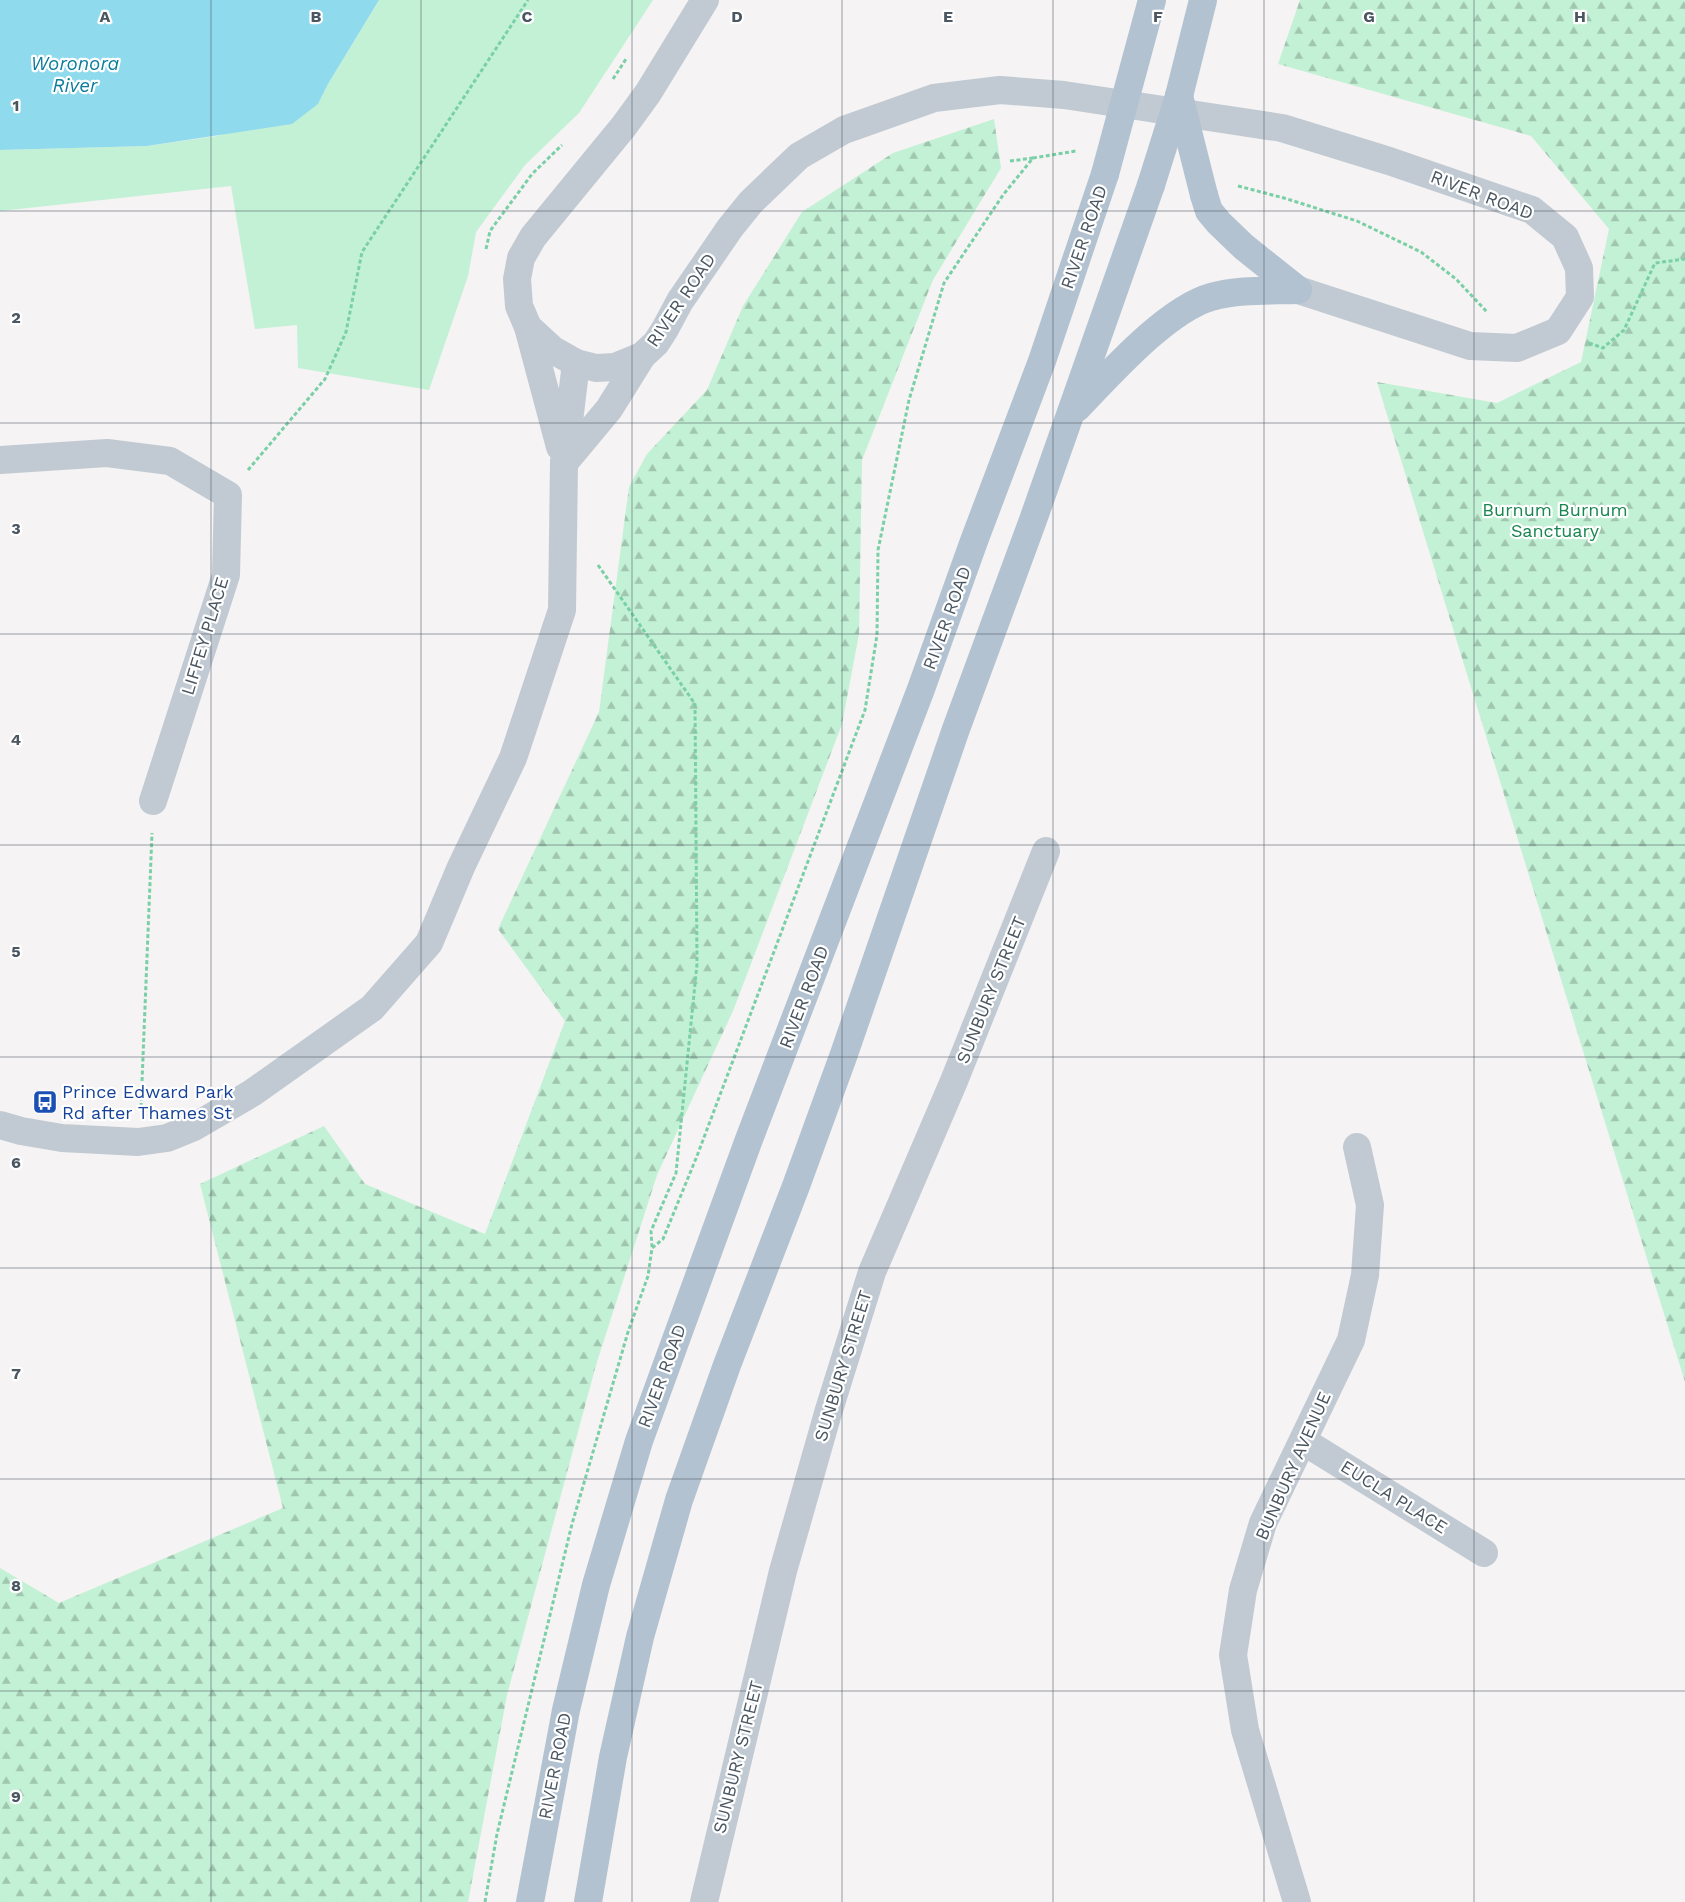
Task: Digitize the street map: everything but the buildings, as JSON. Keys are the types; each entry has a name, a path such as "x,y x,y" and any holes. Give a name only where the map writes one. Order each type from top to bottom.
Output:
{"main road":[{"name":"RIVER ROAD","path":"530,1902 547,1805 575,1672 596,1585 639,1441 748,1142 922,689 974,541 1042,361 1106,174 1152,0"},
{"path":"588,1902 619,1729 640,1637 679,1500 727,1365 838,1071 956,729 1071,414 1151,185 1179,96 1204,0"},
{"path":"1179,96 1209,211 1244,248 1298,290"},
{"path":"1071,414 1124,360 1164,324 1185,310 1210,297 1248,291 1298,290"}],"street":[{"name":"RIVER ROAD","path":"705,0 648,93 534,238 522,258 517,279 519,306 528,327 553,350 576,363 596,368 615,367 642,356 656,343 666,329 680,302 730,228 751,202 799,156 844,130 934,98 1000,90 1064,95 1282,128 1388,161 1532,210 1565,237 1579,268 1580,297 1558,331"},
{"path":"1298,290 1470,346 1517,348 1558,331"},
{"path":"528,327 564,463"},
{"path":"564,463 609,409 642,356"},
{"path":"0,1125 21,1131 62,1138 138,1142 167,1138 194,1127 252,1092 372,1008 429,943 461,867 513,758 562,610 564,463 576,363"},
{"path":"0,460 106,453 170,461 228,495"},
{"name":"LIFFEY PLACE","path":"153,801 226,576 228,495"},
{"name":"SUNBURY STREET","path":"704,1902 783,1571 828,1414 872,1272 954,1081 1046,851"},
{"name":"BUNBURY AVENUE","path":"1297,1902 1246,1730 1233,1655 1243,1590 1263,1524 1352,1340 1365,1275 1370,1205 1357,1147"},
{"name":"EUCLA PLACE","path":"1303,1442 1484,1553"}],"path":[{"path":"228,495 324,379 346,332 362,252 528,0"},
{"path":"1010,161 1070,152"},
{"path":"652,1248 662,1239 697,1156 865,710 877,635 878,550 909,400 944,283 1003,195 1034,158"},
{"path":"1237,186 1284,198 1356,221 1421,252 1456,279 1517,348"},
{"path":"1558,331 1603,348 1624,330 1656,263 1685,259"},
{"path":"485,1902 497,1834 572,1524 628,1332 648,1276 652,1248 652,1231 676,1174 697,964 695,704 596,562"},
{"path":"138,1142 143,1076 153,801"}],"green space":[{"path":"379,0 653,0 579,113 525,165 476,232 468,276 429,390 298,368 297,325 255,329 231,186 0,211 0,150 147,146 217,136 318,104"},
{"name":"Burnum Burnum Sanctuary","path":"1300,0 1685,0 1685,1382 1377,382 1497,403 1581,362 1609,229 1531,136 1278,64"},
{"path":"994,119 1001,168 933,280 862,460 859,634 842,724 733,1011 657,1175 596,1365 507,1695 468,1902 0,1902 0,1568 59,1603 283,1508 200,1184 324,1126 365,1184 485,1234 565,1021 498,929 599,712 629,487 647,454 707,390 743,306 802,212 893,153"}],"water":[{"name":"Woronora River","path":"0,0 379,0 318,104 292,124 147,146 0,150"}],"place":[{"name":"Prince Edward Park Rd after Thames St","path":"45,1102"}]}
